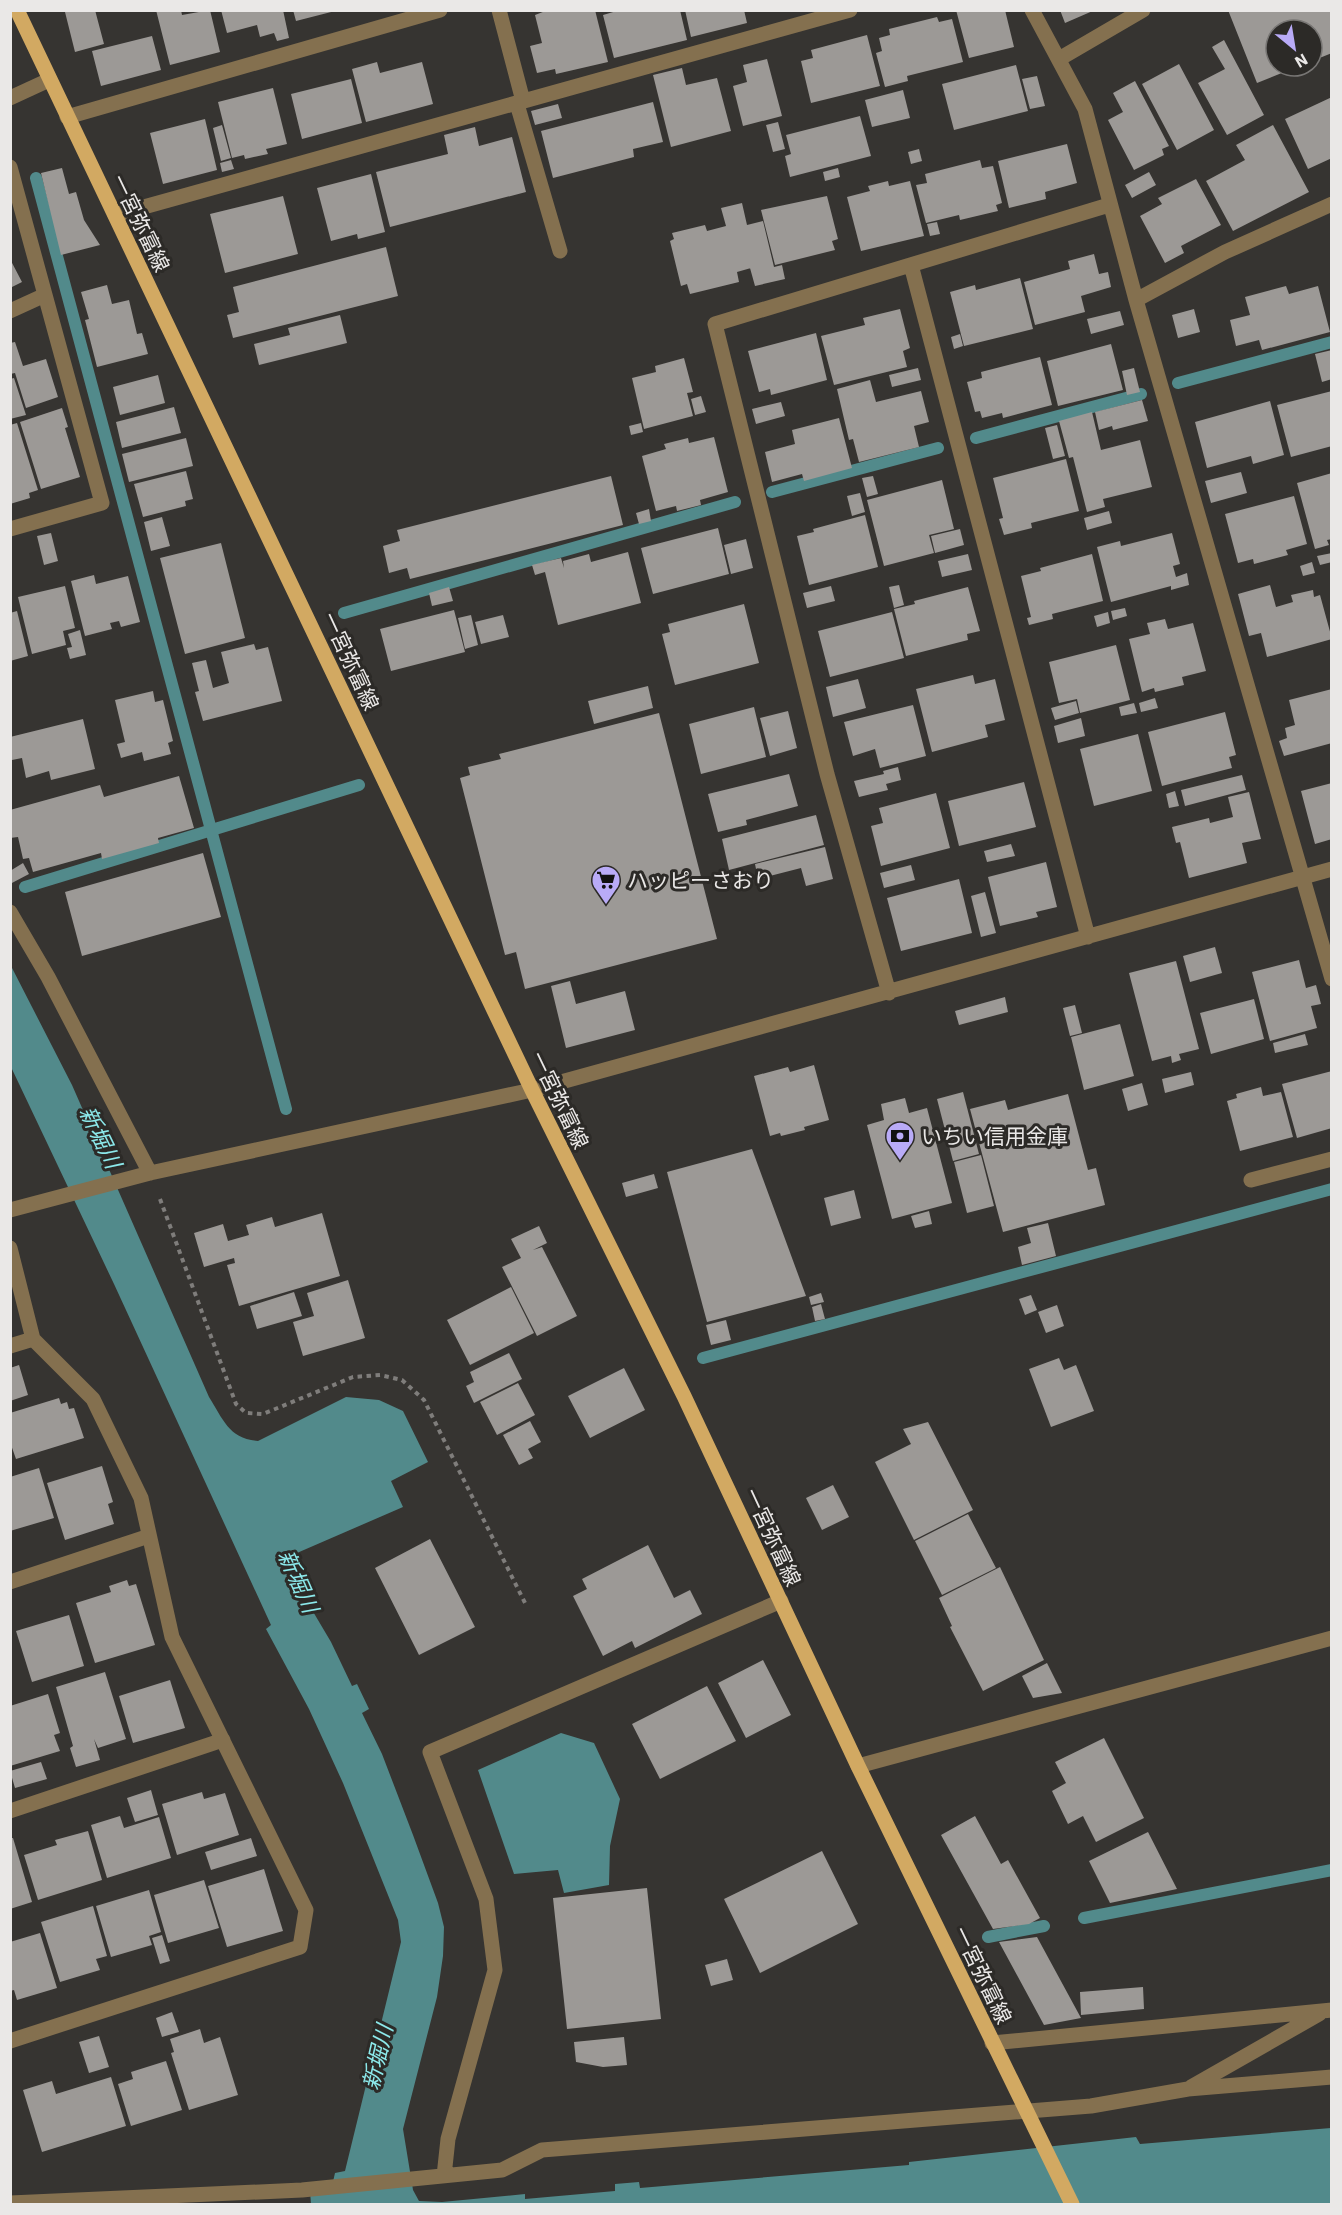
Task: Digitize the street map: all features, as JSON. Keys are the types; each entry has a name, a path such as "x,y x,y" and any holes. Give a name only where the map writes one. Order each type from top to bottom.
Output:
{"main road":[{"name":"一宮弥富線","path":"17,10 532,1090 684,1396 858,1766 1072,2205"}],"street":[{"path":"67,117 440,10"},
{"path":"499,10 520,102 560,251"},
{"path":"115,215 850,10"},
{"path":"1032,10 1085,109 1109,205 1332,979"},
{"path":"1059,59 1143,10"},
{"path":"10,98 49,80"},
{"path":"10,167 102,503 10,529"},
{"path":"889,993 826,774 715,324 1109,205"},
{"path":"1136,300 1225,252 1331,207"},
{"path":"911,265 1088,937"},
{"path":"10,311 45,295"},
{"path":"10,1210 145,1175 532,1090 1332,869"},
{"path":"10,912 48,977 145,1175"},
{"path":"1251,1180 1332,1159"},
{"path":"10,1248 33,1339 93,1399 141,1498 172,1637 306,1910 300,1947 10,2042"},
{"path":"10,1346 33,1339"},
{"path":"10,1582 149,1536"},
{"path":"437,2176 495,1970 486,1899 430,1752 781,1601"},
{"path":"858,1766 1332,1638"},
{"path":"10,1811 223,1740"},
{"path":"992,2043 1328,2011"},
{"path":"1188,2089 1328,2011"},
{"path":"10,2203 302,2190 502,2170 542,2150 1028,2116 1188,2089 1332,2077"}],"path":[{"path":"145,1175 236,1404 246,1413 263,1414 353,1377 380,1375 402,1380 424,1400 526,1605"}],"water":[{"name":"新堀川","path":"11,966 72,1085 209,1397 228,1427 240,1436 258,1441 346,1397 379,1400 403,1411 428,1462 391,1481 403,1507 290,1556 292,1564 286,1566 331,1642 352,1686 357,1684 369,1709 362,1713 382,1754 438,1903 444,1927 443,1956 437,1997 403,2129 413,2190 419,2201 442,2202 525,2194 525,2199 615,2191 615,2184 639,2182 640,2188 909,2165 909,2162 1136,2137 1140,2144 1331,2128 1331,2204 311,2204 310,2191 332,2186 335,2173 345,2171 401,1942 398,1920 343,1783 309,1709 266,1629 271,1625 11,1067"},
{"path":"561,1733 594,1743 620,1799 610,1846 609,1885 564,1893 558,1870 514,1874 478,1770"}],"building":[{"path":"95,10 104,44 75,52 65,12"},
{"path":"156,10 181,10 182,15 210,10 220,52 170,65"},
{"path":"221,10 283,10 289,38 277,41 274,33 260,37 257,25 227,33"},
{"path":"293,10 335,10 335,11 296,21"},
{"path":"548,10 595,10 608,62 556,74 555,69 537,73 530,46 542,43 535,15"},
{"path":"620,10 680,10 687,40 614,58 603,15"},
{"path":"685,10 744,10 747,23 691,37"},
{"path":"956,10 1005,10 1014,47 969,58"},
{"path":"1060,10 1095,10 1065,23"},
{"path":"1228,10 1332,10 1332,53 1324,56 1324,18 1264,18 1264,78 1269,78 1257,83"},
{"path":"937,17 939,22 952,19 963,62 907,76 908,81 885,87 876,53 882,51 879,38 890,35 889,29"},
{"path":"867,35 880,86 811,103 801,61 813,58 811,50"},
{"path":"152,36 161,70 101,86 92,51"},
{"path":"1224,40 1264,115 1227,135 1198,83 1225,69 1212,47"},
{"path":"767,59 782,116 743,126 733,86 747,82 743,65"},
{"path":"377,62 380,73 422,62 433,104 366,122 352,69"},
{"path":"1179,64 1214,130 1177,150 1142,84"},
{"path":"1016,65 1028,111 954,130 942,84"},
{"path":"682,68 686,85 717,78 731,131 671,147 653,75"},
{"path":"1037,76 1045,106 1030,109 1022,79"},
{"path":"351,79 362,123 302,139 291,94"},
{"path":"1135,81 1169,146 1162,149 1164,155 1134,170 1108,120 1123,112 1113,93"},
{"path":"273,88 287,144 266,149 268,154 245,159 244,155 232,158 218,102"},
{"path":"903,90 910,118 872,127 865,100"},
{"path":"1332,97 1332,158 1308,169 1285,119"},
{"path":"653,102 663,142 633,149 634,157 553,178 541,131"},
{"path":"558,104 562,118 535,125 531,111"},
{"path":"860,116 871,156 790,177 785,156 791,154 786,135"},
{"path":"205,119 217,170 163,184 150,133"},
{"path":"778,122 785,149 773,152 766,125"},
{"path":"222,125 231,158 221,161 213,128"},
{"path":"1273,125 1309,192 1233,231 1206,181 1245,160 1236,145"},
{"path":"475,127 479,146 512,137 526,192 390,227 376,172 448,154 444,135"},
{"path":"1067,144 1077,183 1045,192 1046,199 1009,208 998,161"},
{"path":"919,149 922,161 911,164 908,152"},
{"path":"231,160 234,169 222,172 220,163"},
{"path":"980,160 982,168 993,166 1002,203 996,205 998,211 960,220 959,215 926,223 916,185 927,183 925,174"},
{"path":"62,168 69,194 76,192 84,220 100,245 61,255 41,173"},
{"path":"838,168 840,177 825,181 823,172"},
{"path":"1149,172 1156,185 1132,198 1125,185"},
{"path":"371,174 385,232 358,239 357,234 331,241 317,188"},
{"path":"1196,179 1221,225 1181,246 1184,253 1165,263 1140,216 1162,204 1158,198"},
{"path":"888,181 889,186 910,181 924,236 861,251 847,197 870,191 868,186"},
{"path":"283,196 298,254 225,273 210,214"},
{"path":"827,196 838,239 832,241 835,250 775,265 761,210"},
{"path":"742,203 747,225 763,221 774,267 782,265 785,279 755,286 750,268 737,272 739,282 690,294 687,284 681,286 670,241 674,239 672,233 705,225 707,231 726,226 721,208"},
{"path":"937,222 940,234 930,236 927,224"},
{"path":"386,247 398,296 233,338 227,315 239,312 233,287"},
{"path":"1094,254 1099,274 1108,272 1111,287 1081,296 1085,312 1035,325 1024,282 1070,269 1068,261"},
{"path":"10,259 22,282 10,288"},
{"path":"1020,278 1033,329 964,346 950,292 975,285 976,290"},
{"path":"107,285 112,304 129,300 137,334 142,333 148,354 97,367 85,320 89,319 81,292"},
{"path":"1286,286 1289,294 1318,286 1330,332 1262,350 1259,340 1236,346 1230,320 1250,315 1245,297"},
{"path":"900,309 910,348 903,351 907,367 834,385 821,336 865,325 863,318"},
{"path":"1194,309 1200,332 1178,338 1172,315"},
{"path":"1120,311 1124,325 1091,334 1087,319"},
{"path":"340,315 347,343 259,365 254,344 290,335 288,328"},
{"path":"816,333 827,380 771,395 770,389 759,392 748,351"},
{"path":"960,334 963,346 954,349 951,337"},
{"path":"15,342 23,366 46,359 58,397 26,408 15,373 10,374 10,343"},
{"path":"1111,344 1123,390 1058,406 1047,361"},
{"path":"1332,350 1332,379 1322,382 1315,354"},
{"path":"1040,357 1052,405 1003,418 1002,413 982,418 980,411 975,412 967,382 982,378 981,372"},
{"path":"684,358 693,392 687,393 693,416 644,429 632,378 656,372 655,366"},
{"path":"918,368 921,380 892,387 889,375"},
{"path":"1134,368 1140,392 1127,395 1122,371"},
{"path":"158,375 165,403 120,415 113,387"},
{"path":"14,378 26,415 10,419 10,379"},
{"path":"870,380 876,402 921,391 929,422 914,426 919,447 859,462 853,439 849,440 837,389"},
{"path":"1332,391 1332,446 1291,457 1277,405"},
{"path":"701,396 706,412 695,415 691,399"},
{"path":"1142,400 1148,421 1113,430 1112,426 1099,430 1095,412"},
{"path":"1270,401 1284,455 1253,464 1251,456 1207,468 1195,422"},
{"path":"781,402 785,416 756,424 752,409"},
{"path":"174,407 181,433 122,448 116,422"},
{"path":"62,408 68,427 65,428 80,477 41,489 20,422"},
{"path":"1092,412 1101,450 1140,440 1152,487 1103,499 1105,507 1087,512 1073,457 1069,458 1059,421"},
{"path":"839,418 852,468 804,481 802,474 772,482 765,452 795,444 792,430"},
{"path":"17,423 38,490 29,493 30,498 10,504 10,425"},
{"path":"641,423 643,432 631,435 629,426"},
{"path":"1057,425 1065,456 1053,459 1045,428"},
{"path":"714,437 728,492 700,500 701,505 677,511 676,506 656,511 642,456 666,449 664,444 688,438 689,443"},
{"path":"186,438 193,466 129,482 122,454"},
{"path":"1066,459 1079,511 1031,523 1032,528 1004,535 999,519 1003,518 993,478"},
{"path":"186,471 193,499 185,501 186,506 143,517 134,484"},
{"path":"1241,472 1247,493 1211,503 1205,481"},
{"path":"1332,473 1332,539 1327,540 1329,545 1315,549 1297,483"},
{"path":"611,476 623,525 410,579 407,568 389,573 383,546 400,541 397,530"},
{"path":"873,476 878,494 867,497 862,478"},
{"path":"942,480 954,529 929,535 934,553 884,566 867,500"},
{"path":"860,493 865,512 852,516 847,496"},
{"path":"1294,496 1307,544 1286,550 1288,555 1254,564 1253,559 1238,563 1225,514"},
{"path":"649,509 651,521 639,524 636,513"},
{"path":"1109,511 1112,523 1087,530 1084,518"},
{"path":"865,515 878,567 809,585 797,536 814,532 813,529"},
{"path":"162,517 170,546 151,551 144,522"},
{"path":"718,528 729,574 653,594 641,548"},
{"path":"960,529 964,545 935,553 931,536"},
{"path":"51,533 58,561 44,565 37,536"},
{"path":"1172,533 1180,564 1173,566 1176,577 1187,573 1189,585 1171,590 1171,586 1111,602 1097,547 1120,541 1121,546"},
{"path":"746,539 753,568 731,574 724,545"},
{"path":"221,543 245,638 185,654 160,558"},
{"path":"628,552 641,603 558,625 545,572 535,575 532,565 561,558 564,568 563,561 589,554 591,562"},
{"path":"1332,553 1332,562 1320,565 1317,556"},
{"path":"968,554 972,570 942,577 938,561"},
{"path":"1092,554 1103,601 1052,614 1053,619 1029,625 1027,618 1031,617 1021,576 1041,571 1040,568"},
{"path":"1312,562 1315,573 1303,576 1300,566"},
{"path":"94,575 96,584 128,576 140,622 121,627 119,621 110,623 112,629 85,636 71,581"},
{"path":"899,585 904,605 894,608 889,587"},
{"path":"1270,585 1276,607 1293,602 1291,595 1313,590 1314,597 1320,595 1332,639 1267,657 1261,633 1249,636 1238,594"},
{"path":"65,586 75,628 63,631 66,645 32,654 18,597"},
{"path":"831,586 835,601 807,608 803,593"},
{"path":"449,587 453,601 432,606 429,593"},
{"path":"968,587 980,631 967,634 968,640 906,656 894,609 915,604 914,601"},
{"path":"744,604 759,663 675,685 662,634 670,632 668,624"},
{"path":"1125,608 1127,616 1113,620 1111,611"},
{"path":"454,610 465,652 391,671 380,629"},
{"path":"17,611 28,656 10,661 10,613"},
{"path":"892,612 904,658 830,677 818,631"},
{"path":"1108,612 1110,623 1097,627 1094,616"},
{"path":"471,615 478,645 465,649 458,618"},
{"path":"503,615 509,637 481,644 475,622"},
{"path":"1165,619 1168,629 1193,623 1206,671 1182,677 1184,685 1155,692 1154,688 1142,692 1129,639 1150,634 1147,623"},
{"path":"80,630 86,655 70,659 67,648 72,647 68,634"},
{"path":"254,644 256,650 268,647 282,701 203,721 195,692 199,691 192,663 206,660 213,688 229,683 221,652"},
{"path":"1116,645 1130,700 1080,713 1077,699 1059,703 1049,662"},
{"path":"973,675 975,684 995,679 1005,720 985,725 988,737 932,752 916,689"},
{"path":"858,679 866,708 833,717 826,687"},
{"path":"648,686 653,708 594,724 588,701"},
{"path":"1332,689 1332,743 1284,756 1279,741 1287,738 1285,728 1295,725 1289,700"},
{"path":"153,691 155,702 163,700 173,741 168,743 171,754 144,761 142,752 121,758 117,744 125,742 115,700"},
{"path":"1155,698 1158,708 1141,712 1139,703"},
{"path":"1076,701 1079,713 1055,720 1051,708"},
{"path":"1134,703 1137,713 1121,716 1119,707"},
{"path":"913,705 926,756 880,768 875,749 853,756 844,722"},
{"path":"754,707 766,757 701,774 689,724"},
{"path":"788,711 797,748 770,756 760,718"},
{"path":"1225,712 1236,755 1229,757 1232,768 1162,786 1148,732"},
{"path":"659,713 717,939 525,989 516,952 505,955 460,778 470,775 468,767 501,759 499,754"},
{"path":"1081,718 1085,736 1058,743 1054,726"},
{"path":"83,719 95,769 51,780 49,771 26,778 22,758 12,760 10,737"},
{"path":"1138,734 1152,791 1094,806 1080,749"},
{"path":"898,767 901,780 886,784 888,790 859,797 854,781 884,774 883,771"},
{"path":"789,774 798,806 746,820 747,825 718,832 708,794"},
{"path":"1242,775 1246,790 1185,806 1181,790"},
{"path":"179,776 194,828 158,838 159,843 102,859 101,853 33,872 29,858 23,859 18,837 10,838 10,810 100,785 104,797"},
{"path":"1024,782 1036,827 959,846 948,801"},
{"path":"1332,783 1332,839 1315,844 1301,791"},
{"path":"1175,791 1179,806 1169,808 1166,794"},
{"path":"1249,792 1261,839 1242,843 1247,863 1189,878 1180,842 1176,843 1172,827 1209,818 1210,823 1233,817 1228,797"},
{"path":"936,793 950,848 881,866 871,826 883,823 879,808"},
{"path":"816,815 824,845 729,870 722,839"},
{"path":"1011,844 1015,856 987,862 984,851"},
{"path":"825,847 833,879 806,886 801,868 758,879 755,864"},
{"path":"203,853 221,917 82,956 65,892"},
{"path":"1046,862 1057,907 1036,912 1038,917 1000,926 988,877"},
{"path":"23,863 29,874 10,884 10,871"},
{"path":"911,865 915,880 884,888 880,873"},
{"path":"959,879 972,933 901,951 887,898"},
{"path":"985,892 996,933 981,937 971,896"},
{"path":"1215,947 1222,973 1190,982 1183,956"},
{"path":"1299,960 1306,988 1316,985 1321,1004 1311,1006 1317,1028 1270,1041 1252,972"},
{"path":"1176,961 1199,1049 1179,1054 1181,1060 1172,1063 1171,1056 1152,1061 1129,973"},
{"path":"570,981 576,1004 625,991 635,1030 566,1048 551,986"},
{"path":"1005,997 1008,1012 959,1025 955,1011"},
{"path":"1254,999 1264,1039 1211,1054 1200,1013"},
{"path":"1075,1005 1082,1033 1070,1036 1063,1008"},
{"path":"1120,1024 1134,1076 1084,1090 1071,1037"},
{"path":"1305,1034 1308,1045 1275,1053 1273,1043"},
{"path":"814,1065 829,1120 804,1127 805,1130 781,1136 780,1133 770,1136 754,1076 788,1067 790,1072"},
{"path":"1332,1071 1332,1128 1297,1138 1282,1084"},
{"path":"1191,1072 1194,1085 1165,1093 1162,1079"},
{"path":"1142,1083 1148,1105 1128,1111 1122,1089"},
{"path":"1261,1087 1263,1096 1281,1092 1293,1137 1240,1151 1227,1101 1237,1098 1236,1094"},
{"path":"963,1092 979,1154 953,1161 937,1099"},
{"path":"1068,1094 1088,1170 1096,1168 1105,1205 1003,1232 970,1109 1005,1100 1008,1110"},
{"path":"905,1098 909,1113 927,1108 952,1203 892,1219 867,1125 884,1120 881,1104"},
{"path":"752,1149 806,1296 707,1322 667,1172"},
{"path":"981,1155 994,1206 967,1213 954,1162"},
{"path":"654,1174 658,1188 626,1197 622,1183"},
{"path":"854,1190 861,1218 831,1226 824,1198"},
{"path":"929,1211 932,1224 915,1228 911,1216"},
{"path":"322,1213 340,1276 239,1306 227,1265 235,1263 234,1258 204,1267 194,1233 223,1224 228,1241 249,1235 246,1225 272,1217 275,1227"},
{"path":"1048,1223 1056,1256 1022,1265 1018,1247 1031,1243 1027,1228"},
{"path":"539,1226 547,1243 533,1250 542,1247 577,1316 537,1336 502,1267 521,1258 511,1239"},
{"path":"348,1280 365,1338 303,1356 293,1322 314,1316 307,1293"},
{"path":"511,1287 534,1333 470,1365 447,1320"},
{"path":"294,1292 302,1316 257,1329 250,1306"},
{"path":"821,1293 824,1302 811,1305 809,1297"},
{"path":"1031,1295 1037,1310 1025,1315 1019,1299"},
{"path":"821,1304 825,1319 815,1321 812,1307"},
{"path":"1057,1305 1064,1326 1046,1333 1038,1312"},
{"path":"726,1320 731,1340 711,1345 706,1325"},
{"path":"509,1353 522,1379 474,1403 466,1386 474,1382 470,1372"},
{"path":"1059,1358 1064,1370 1076,1365 1094,1411 1051,1427 1029,1369"},
{"path":"19,1365 28,1395 10,1401 10,1368"},
{"path":"624,1368 645,1410 590,1438 568,1396"},
{"path":"518,1383 535,1415 497,1435 480,1402"},
{"path":"59,1398 61,1404 67,1402 69,1409 74,1408 84,1438 16,1459 10,1442 10,1413"},
{"path":"530,1421 541,1442 528,1449 533,1458 519,1465 503,1435"},
{"path":"928,1422 973,1510 914,1540 875,1462 911,1444 903,1429"},
{"path":"102,1466 113,1502 108,1504 114,1524 65,1540 47,1483"},
{"path":"39,1468 54,1518 10,1531 10,1477"},
{"path":"833,1485 849,1517 822,1530 806,1498"},
{"path":"968,1514 996,1568 942,1595 915,1541"},
{"path":"430,1539 475,1627 419,1655 375,1568"},
{"path":"648,1545 674,1598 690,1590 702,1614 635,1648 632,1641 603,1656 573,1596 587,1589 582,1579"},
{"path":"1000,1567 1044,1660 983,1691 950,1627 952,1626 939,1598"},
{"path":"127,1580 129,1586 136,1584 155,1645 95,1663 76,1603 111,1592 109,1586"},
{"path":"69,1615 84,1666 32,1682 16,1631"},
{"path":"763,1660 791,1715 746,1738 718,1683"},
{"path":"1047,1663 1062,1693 1033,1698 1022,1676"},
{"path":"105,1672 126,1739 98,1748 94,1739 100,1760 76,1767 70,1748 73,1746 56,1687"},
{"path":"170,1680 185,1728 133,1743 119,1696"},
{"path":"707,1686 736,1741 660,1779 632,1724"},
{"path":"48,1694 60,1733 54,1735 60,1751 10,1766 10,1706"},
{"path":"1104,1738 1144,1818 1096,1842 1083,1816 1068,1824 1052,1791 1066,1783 1055,1762"},
{"path":"41,1762 47,1779 15,1788 10,1771"},
{"path":"151,1790 158,1815 135,1822 127,1798"},
{"path":"202,1792 204,1799 225,1793 239,1835 177,1855 162,1804"},
{"path":"120,1816 124,1828 159,1817 171,1858 107,1878 91,1825"},
{"path":"975,1816 1001,1864 1008,1860 1040,1918 1029,1924 993,1929 941,1835"},
{"path":"88,1831 102,1880 38,1900 24,1855 57,1845 55,1840"},
{"path":"1148,1832 1177,1889 1110,1903 1089,1861"},
{"path":"10,1838 13,1838 32,1902 10,1909"},
{"path":"251,1838 257,1856 211,1870 205,1852"},
{"path":"822,1851 858,1924 760,1973 724,1899"},
{"path":"264,1869 283,1931 227,1947 208,1886"},
{"path":"204,1880 219,1928 168,1943 154,1895"},
{"path":"647,1888 661,2019 567,2029 553,1898"},
{"path":"149,1890 161,1932 149,1936 152,1945 111,1957 96,1906"},
{"path":"93,1906 107,1956 96,1959 100,1970 60,1982 41,1922"},
{"path":"40,1933 57,1988 17,2000 14,1990 10,1991 10,1942"},
{"path":"162,1935 170,1961 160,1964 152,1938"},
{"path":"1037,1937 1081,2018 1044,2025 999,1942"},
{"path":"727,1959 733,1980 711,1986 705,1965"},
{"path":"1143,1987 1144,2009 1081,2015 1080,1992"},
{"path":"172,2012 179,2032 162,2037 156,2018"},
{"path":"200,2029 204,2043 220,2037 238,2095 189,2110 171,2053 174,2052 170,2039"},
{"path":"99,2036 109,2067 89,2073 79,2042"},
{"path":"624,2037 627,2065 603,2067 576,2062 574,2042"},
{"path":"166,2061 182,2110 131,2126 118,2084 133,2079 131,2072"},
{"path":"111,2077 126,2126 42,2152 23,2090 52,2081 56,2094"}],"waterway":[{"path":"36,178 286,1109"},
{"path":"1178,383 1332,342"},
{"path":"976,438 1141,394"},
{"path":"772,492 938,448"},
{"path":"344,613 735,502"},
{"path":"25,887 359,785"},
{"path":"703,1358 1332,1189"},
{"path":"1084,1918 1332,1870"},
{"path":"988,1937 1044,1926"}],"place":[{"name":"ハッピーさおり","path":"606,906"},
{"name":"いちい信用金庫","path":"900,1162"}]}
